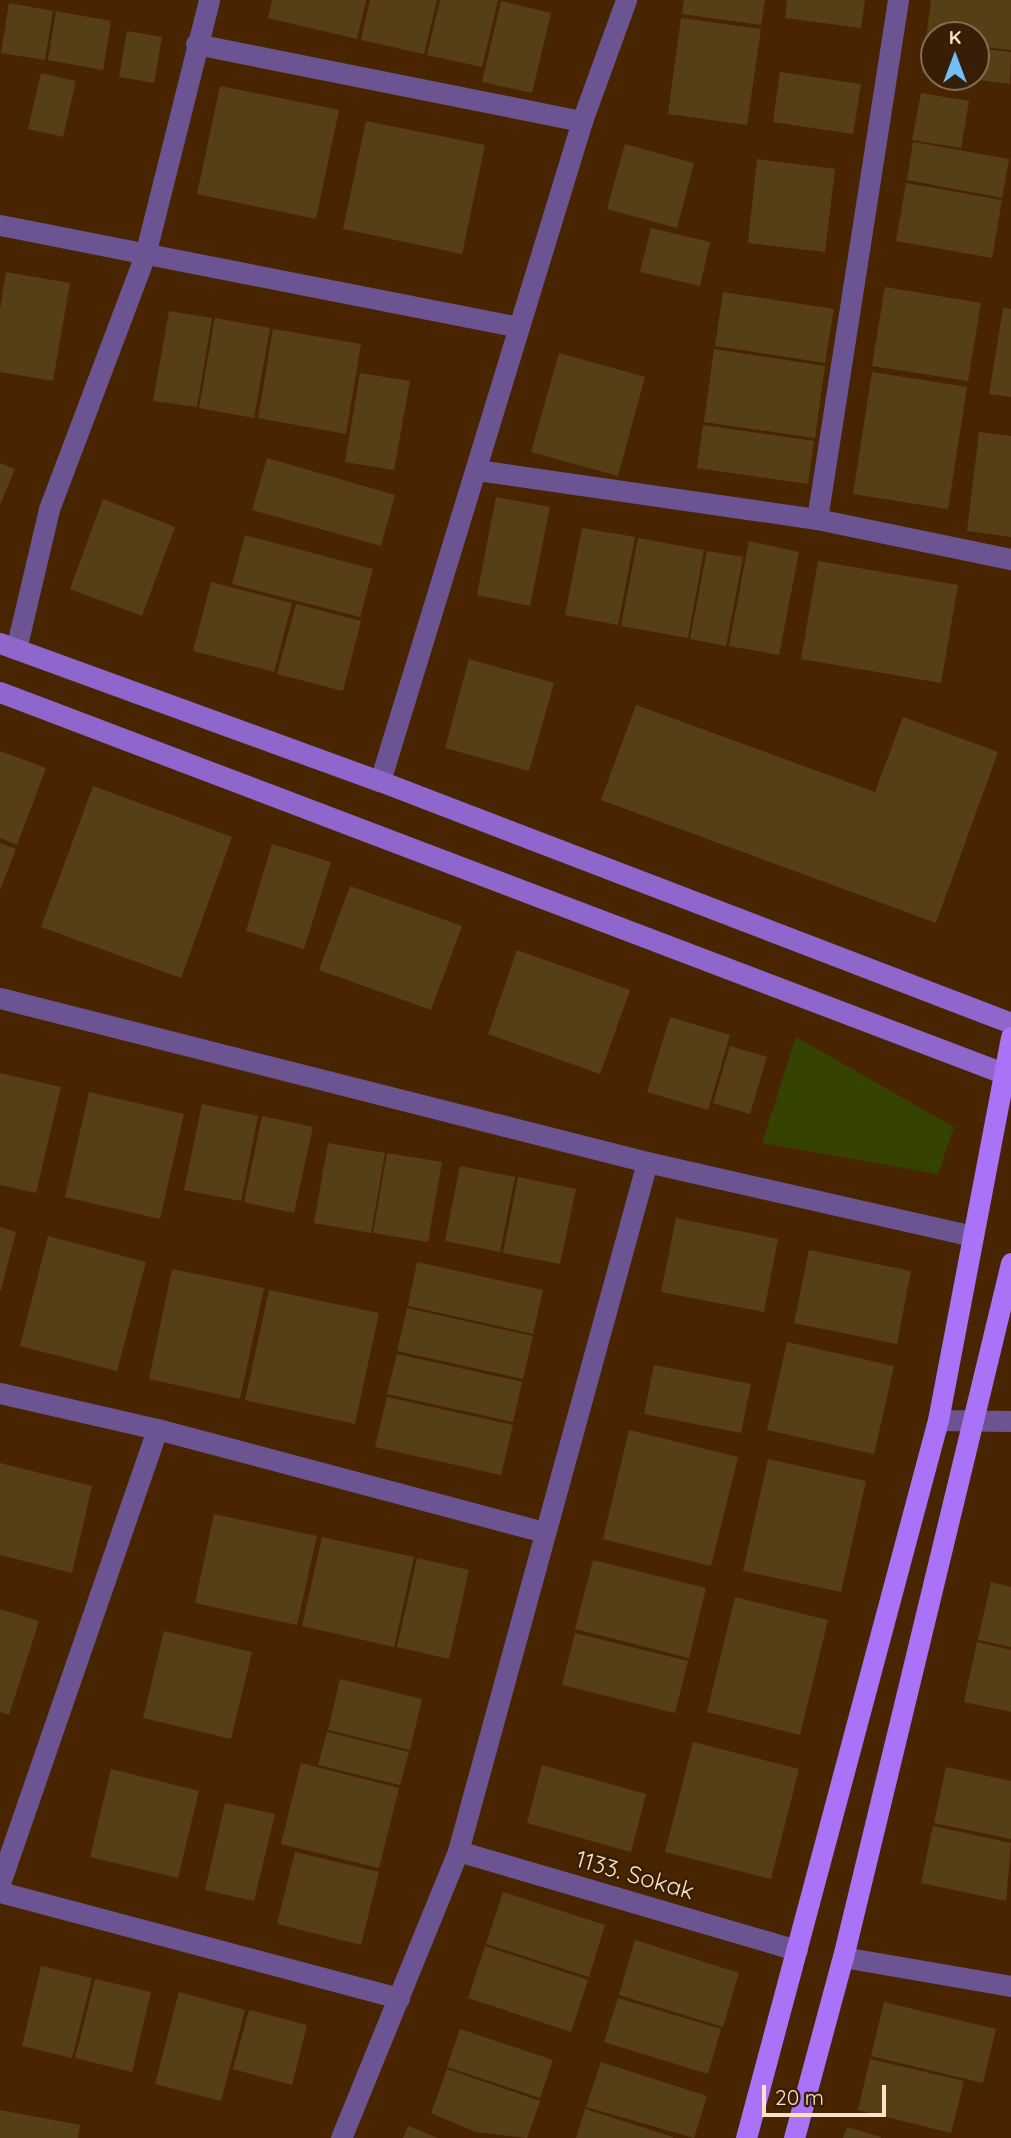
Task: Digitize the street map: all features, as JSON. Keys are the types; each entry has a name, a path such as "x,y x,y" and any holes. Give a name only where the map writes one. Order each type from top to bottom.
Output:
{"main road":[{"path":"746,2138 938,1419 973,1236 1008,1075 1011,1037"},
{"path":"794,2138 843,1957 976,1420 1011,1263"}],"street":[{"path":"209,0 145,255 49,509 8,646 380,781 1011,1023"},
{"path":"380,781 582,121 626,0"},
{"path":"817,519 898,0"},
{"path":"196,44 582,121"},
{"path":"0,225 519,327"},
{"path":"477,470 817,519 1011,559"},
{"path":"0,692 1008,1075"},
{"path":"0,998 647,1162 973,1236"},
{"path":"341,2138 458,1851 647,1162"},
{"path":"0,1393 157,1429 544,1532"},
{"path":"938,1419 1011,1421"},
{"path":"0,1883 157,1429"},
{"name":"1133. Sokak","path":"458,1851 797,1950"},
{"path":"0,1892 399,1998"},
{"path":"843,1957 1011,1986"}],"green space":[{"path":"796,1037 954,1127 938,1174 762,1143"}],"building":[{"path":"272,0 366,0 357,39 268,18"},
{"path":"370,0 437,0 424,54 361,40"},
{"path":"440,0 498,0 482,67 427,55"},
{"path":"684,0 765,0 761,25 682,14"},
{"path":"787,0 865,0 861,28 785,18"},
{"path":"931,0 1011,0 1011,50 990,48 990,21 928,21"},
{"path":"501,1 551,13 532,93 482,82"},
{"path":"9,3 53,11 45,60 1,53"},
{"path":"56,11 111,21 103,70 48,60"},
{"path":"681,18 761,29 747,125 668,114"},
{"path":"127,31 162,37 154,83 119,77"},
{"path":"990,50 1011,52 1010,84 990,82"},
{"path":"780,72 861,84 853,134 773,122"},
{"path":"41,73 76,81 63,137 28,129"},
{"path":"220,86 339,110 316,219 197,194"},
{"path":"921,93 969,101 961,148 912,140"},
{"path":"366,121 485,145 462,254 343,229"},
{"path":"913,142 1009,159 1002,198 907,180"},
{"path":"625,144 694,163 677,228 607,209"},
{"path":"757,159 835,169 825,252 748,243"},
{"path":"906,183 1002,200 992,258 896,241"},
{"path":"651,228 710,242 700,286 640,272"},
{"path":"6,272 70,283 53,381 0,372 0,310"},
{"path":"885,287 981,303 968,381 872,366"},
{"path":"723,292 834,309 825,363 715,346"},
{"path":"1003,308 1011,309 1011,397 989,394"},
{"path":"169,311 212,318 197,407 153,401"},
{"path":"215,318 270,328 254,418 199,408"},
{"path":"273,329 361,344 346,434 258,418"},
{"path":"714,349 825,366 815,438 704,422"},
{"path":"559,353 645,377 618,476 531,452"},
{"path":"872,372 967,387 948,509 853,494"},
{"path":"360,373 410,381 394,470 345,462"},
{"path":"703,425 814,441 808,484 697,468"},
{"path":"979,432 1011,436 1011,537 967,531"},
{"path":"267,458 395,495 381,546 252,510"},
{"path":"0,463 15,469 0,505"},
{"path":"496,497 550,507 530,606 477,595"},
{"path":"103,499 175,527 142,616 70,589"},
{"path":"582,528 635,537 618,625 565,615"},
{"path":"245,535 373,569 360,617 232,584"},
{"path":"638,538 704,550 688,638 621,626"},
{"path":"749,541 799,552 779,655 729,646"},
{"path":"707,551 743,557 726,646 690,639"},
{"path":"818,561 958,585 941,683 801,659"},
{"path":"211,582 292,603 274,672 193,651"},
{"path":"296,604 361,621 343,691 277,674"},
{"path":"469,659 554,683 529,771 445,748"},
{"path":"636,705 875,792 903,717 998,752 936,923 601,800"},
{"path":"0,751 46,768 17,845 0,838"},
{"path":"93,786 232,837 181,978 41,927"},
{"path":"0,843 16,849 0,890"},
{"path":"272,844 331,862 304,949 246,931"},
{"path":"350,886 462,926 431,1010 319,970"},
{"path":"517,950 630,990 600,1074 488,1034"},
{"path":"670,1017 730,1035 708,1110 647,1092"},
{"path":"730,1046 767,1057 750,1114 713,1103"},
{"path":"0,1073 61,1087 36,1193 0,1185"},
{"path":"89,1092 184,1114 160,1219 65,1197"},
{"path":"202,1104 258,1116 241,1201 184,1190"},
{"path":"262,1116 313,1127 294,1213 244,1202"},
{"path":"328,1143 385,1153 371,1233 314,1223"},
{"path":"387,1153 442,1162 428,1242 373,1233"},
{"path":"460,1166 515,1177 500,1252 445,1241"},
{"path":"518,1177 576,1189 560,1264 503,1253"},
{"path":"676,1218 778,1239 764,1312 661,1292"},
{"path":"0,1227 16,1232 1,1290 0,1290"},
{"path":"48,1236 146,1262 117,1371 20,1346"},
{"path":"809,1250 911,1271 897,1344 794,1323"},
{"path":"417,1262 543,1290 533,1334 408,1306"},
{"path":"172,1269 264,1288 240,1399 149,1379"},
{"path":"269,1290 379,1313 355,1424 245,1400"},
{"path":"407,1308 533,1336 523,1379 397,1351"},
{"path":"787,1342 894,1366 874,1454 767,1430"},
{"path":"397,1354 522,1382 513,1422 387,1394"},
{"path":"654,1365 751,1384 741,1433 644,1414"},
{"path":"387,1397 513,1425 501,1475 375,1447"},
{"path":"629,1430 738,1457 711,1566 603,1539"},
{"path":"768,1459 866,1481 841,1592 743,1571"},
{"path":"0,1463 92,1486 72,1573 0,1555"},
{"path":"214,1514 317,1536 297,1625 195,1603"},
{"path":"322,1537 414,1557 394,1647 302,1626"},
{"path":"417,1558 469,1570 449,1659 397,1647"},
{"path":"593,1560 706,1588 689,1658 575,1629"},
{"path":"991,1582 1011,1587 1011,1647 978,1640"},
{"path":"735,1597 828,1620 800,1735 707,1712"},
{"path":"0,1609 39,1621 9,1715 0,1712"},
{"path":"164,1631 252,1652 231,1739 143,1718"},
{"path":"575,1633 688,1661 675,1713 562,1685"},
{"path":"977,1642 1011,1650 1011,1712 964,1702"},
{"path":"340,1679 422,1699 410,1750 328,1730"},
{"path":"327,1732 409,1752 400,1785 318,1765"},
{"path":"693,1742 799,1769 771,1879 665,1852"},
{"path":"301,1763 399,1788 379,1868 281,1844"},
{"path":"542,1765 646,1794 631,1852 527,1823"},
{"path":"946,1767 1011,1781 1011,1839 934,1823"},
{"path":"111,1769 199,1791 178,1878 90,1857"},
{"path":"225,1803 275,1814 254,1901 205,1890"},
{"path":"933,1826 1011,1843 1006,1901 921,1883"},
{"path":"295,1852 379,1872 361,1945 277,1924"},
{"path":"503,1892 605,1925 589,1977 486,1944"},
{"path":"635,1940 739,1973 723,2027 619,1995"},
{"path":"485,1946 588,1980 571,2032 468,1998"},
{"path":"41,1966 92,1978 72,2058 22,2046"},
{"path":"95,1979 151,1992 132,2072 75,2058"},
{"path":"179,1992 245,2010 221,2101 155,2084"},
{"path":"618,1998 721,2029 708,2074 604,2042"},
{"path":"884,2002 996,2029 983,2083 871,2056"},
{"path":"249,2010 307,2025 292,2085 233,2069"},
{"path":"460,2029 553,2060 540,2098 447,2067"},
{"path":"870,2059 964,2081 951,2133 858,2110"},
{"path":"601,2062 707,2096 694,2138 586,2107"},
{"path":"447,2069 540,2101 527,2138 476,2132 431,2113"},
{"path":"585,2109 673,2137 673,2138 576,2138"},
{"path":"0,2110 80,2125 78,2138 0,2138"},
{"path":"408,2126 438,2138 403,2138"},
{"path":"847,2127 881,2137 881,2138 843,2138"}]}
